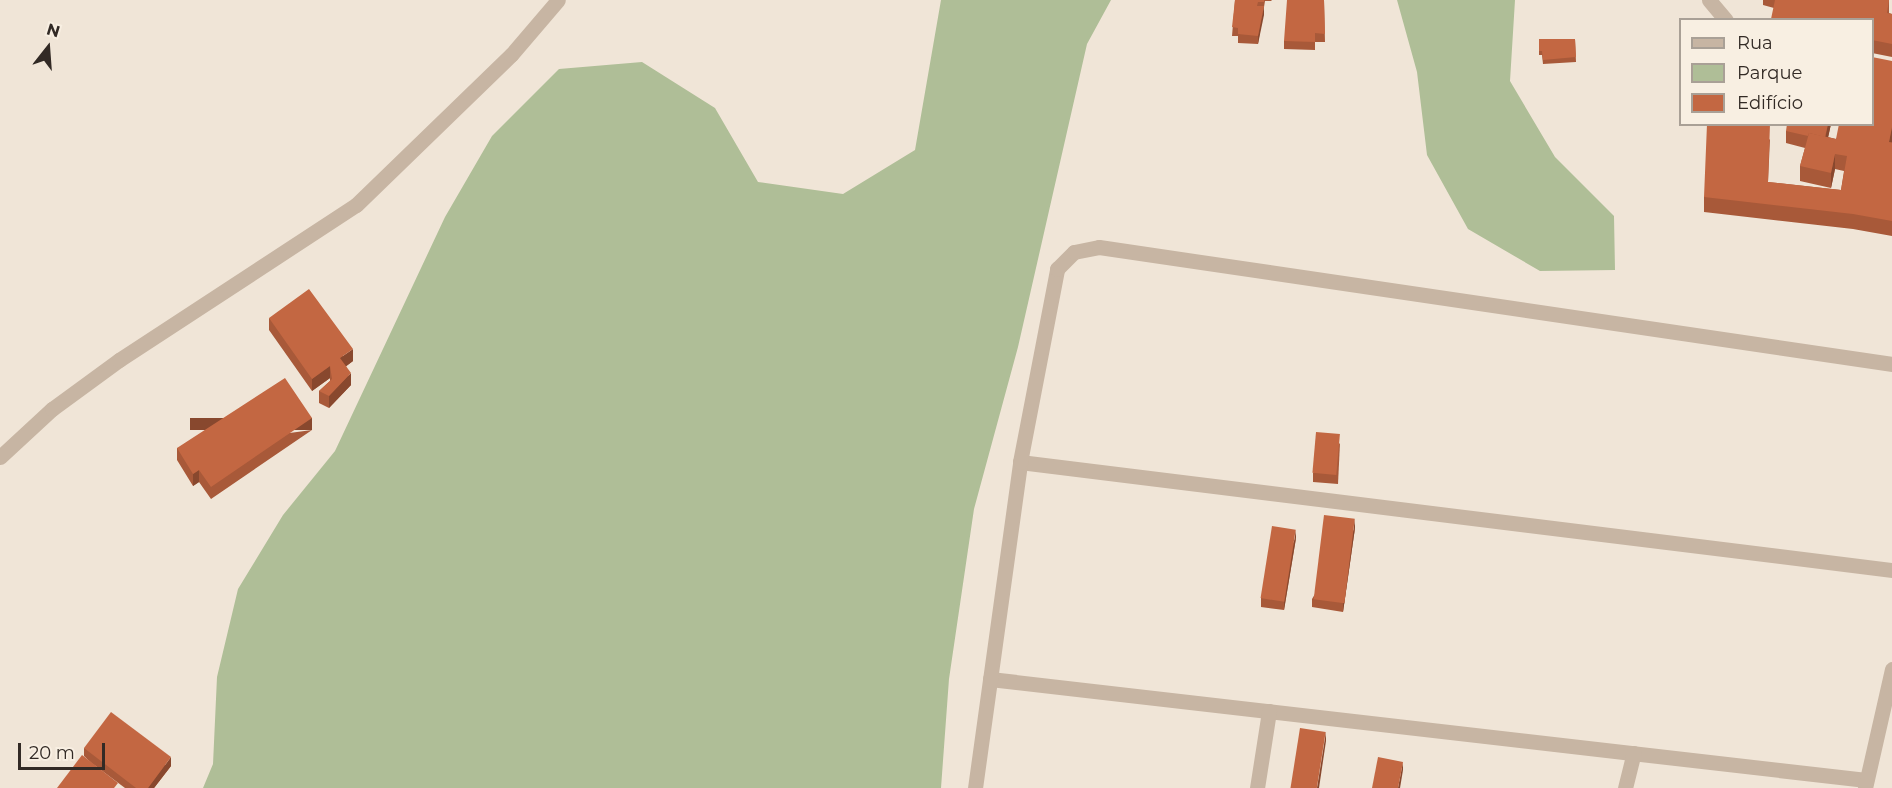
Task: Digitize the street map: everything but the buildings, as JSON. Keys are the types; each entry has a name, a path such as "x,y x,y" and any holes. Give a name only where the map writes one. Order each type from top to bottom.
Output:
{"street":[{"path":"0,457 52,409 119,360 356,205 511,55 558,0"},
{"path":"1709,0 1724,18"},
{"path":"975,788 1020,462 1057,270 1074,252 1099,247 1892,364"},
{"path":"1020,462 1892,570"},
{"path":"990,679 1634,753 1865,784 1892,669"},
{"path":"1257,788 1269,711"},
{"path":"1625,788 1634,753"}],"green space":[{"path":"941,0 1111,0 1087,44 1018,347 974,509 949,679 941,788 203,788 213,764 217,677 238,589 283,515 335,451 445,217 492,136 559,69 642,62 715,108 758,182 843,194 915,150"},
{"path":"1397,0 1515,0 1510,81 1555,157 1614,216 1615,270 1540,271 1468,229 1427,155 1417,72"}]}
